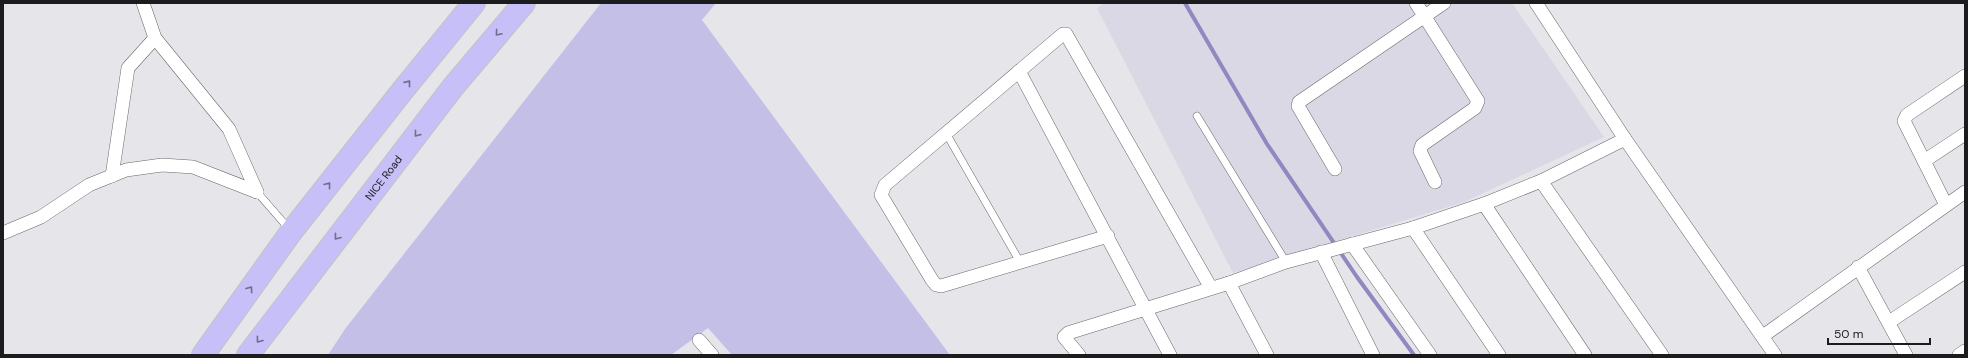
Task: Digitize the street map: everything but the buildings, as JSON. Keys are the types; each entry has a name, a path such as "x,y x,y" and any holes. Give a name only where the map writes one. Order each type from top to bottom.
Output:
{"highway":[{"path":"203,355 291,232 474,3"},
{"name":"NICE Road","path":"248,355 453,87 524,3"}],"street":[{"path":"143,3 155,38 229,129 257,192"},
{"path":"1416,3 1478,101 1476,108 1422,145 1420,151 1434,182"},
{"path":"1335,169 1298,106 1299,102 1444,3"},
{"path":"1536,3 1625,139 1775,355"},
{"path":"1108,236 941,286 936,285 932,280 881,195 885,185 1063,34 1066,34 1070,37 1212,288"},
{"path":"112,176 128,68 155,38"},
{"path":"1019,71 1170,355"},
{"path":"1946,205 1904,121 1907,115 1965,76"},
{"path":"1924,161 1965,134"},
{"path":"1079,355 1064,337 1068,333 1229,283 1286,262 1413,228 1484,204 1541,181 1625,139"},
{"path":"3,233 40,217 89,185 126,170 162,165 193,167 257,192"},
{"path":"1541,181 1662,355"},
{"path":"1763,336 1965,192"},
{"path":"1484,204 1585,355"},
{"path":"1413,228 1499,355"},
{"path":"1352,244 1430,355"},
{"path":"1321,252 1373,355"},
{"path":"1858,267 1906,355"},
{"path":"1889,322 1965,272"},
{"path":"1229,283 1267,355"},
{"path":"699,340 712,355"},
{"path":"1960,355 1965,351"}],"lane":[{"path":"1198,116 1286,262"},
{"path":"946,133 1020,262"},
{"path":"257,192 291,232"}],"shaded area":[{"path":"601,3 716,3 702,20 950,355 732,355 708,328 671,355 328,355 345,329"},
{"path":"1104,3 1512,3 1604,137 1464,202 1233,273 1097,8"}],"waterway":[{"path":"1185,3 1267,144 1357,277 1414,355"}]}
